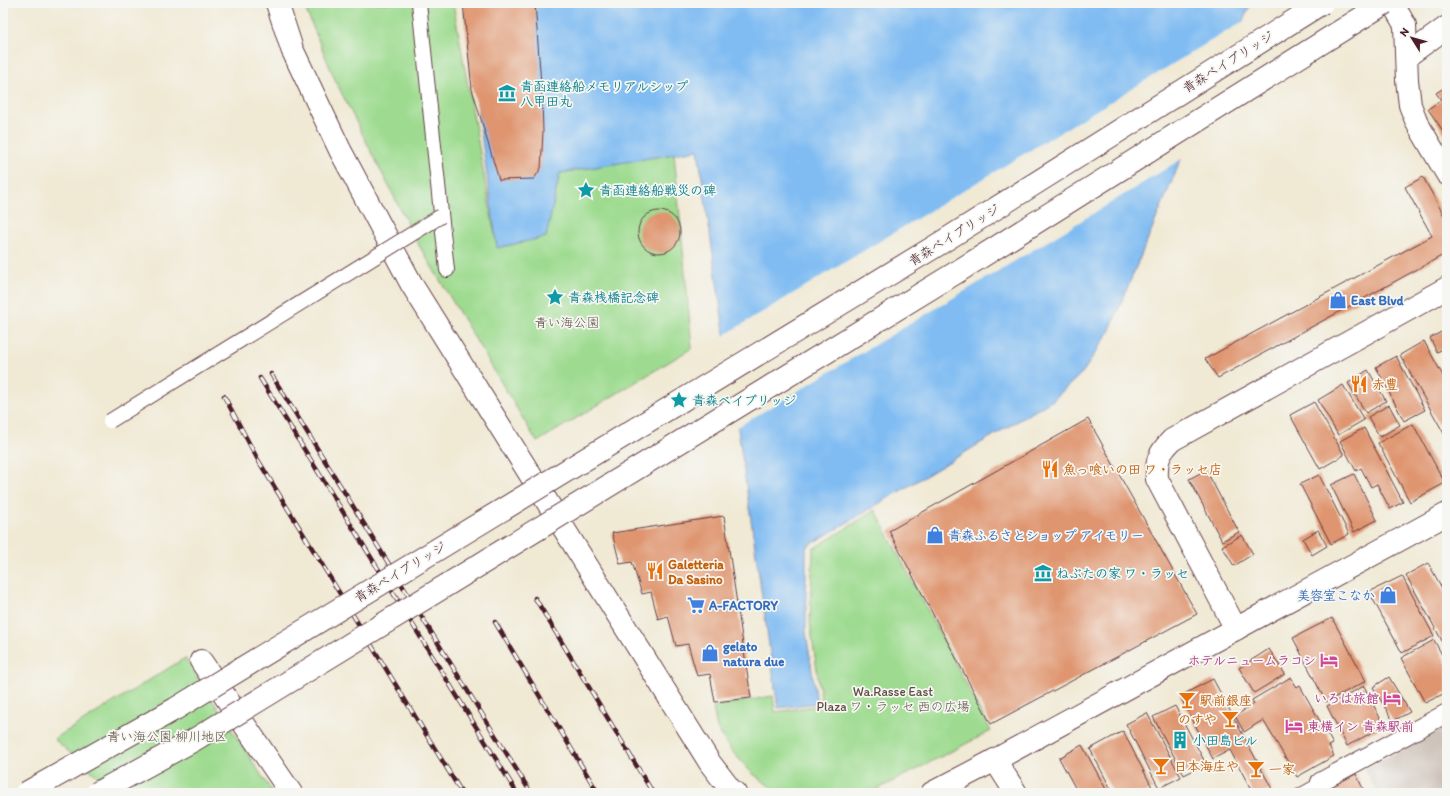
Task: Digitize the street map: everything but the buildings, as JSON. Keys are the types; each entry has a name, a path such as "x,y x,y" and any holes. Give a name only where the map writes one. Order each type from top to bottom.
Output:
{"street":[{"path":"277,3 292,49 340,150 412,285 710,763 730,789 736,793"},
{"path":"419,3 447,270"},
{"name":"青森ベイブリッジ","path":"26,793 175,709 939,244 1322,3"},
{"path":"97,793 201,736 910,301 1385,3"},
{"path":"1392,3 1405,26 1407,56 1406,80 1410,105 1417,123 1447,174"},
{"path":"1407,56 1447,27"},
{"path":"110,421 441,216"},
{"path":"1236,630 1157,478 1156,466 1161,451 1172,440 1447,288"},
{"path":"932,793 1236,630 1447,514"},
{"path":"201,660 291,793"},
{"path":"1320,782 1447,714"},
{"path":"995,760 1016,793"}],"lane":[{"path":"1300,793 1320,782"}],"shaded area":[{"path":"1447,726 1447,793 1377,793 1364,769"}],"green space":[{"name":"青い海公園","path":"303,3 453,3 497,247 546,237 560,173 674,153 692,348 537,442 417,242 336,82"},
{"name":"Wa.Rasse East Plaza ワ・ラッセ 西の広場","path":"875,510 991,731 870,793 783,793 772,788 752,773 731,750 717,728 713,707 773,696 775,712 822,705 810,623 813,549"},
{"name":"青い海公園 柳川地区","path":"185,658 273,793 117,793 54,739"}],"water":[{"path":"463,3 1251,3 1179,164 1109,332 1083,372 1053,400 806,547 806,632 817,703 778,708 698,150 560,173 546,237 497,248"}],"pier":[{"path":"1247,19 1185,157 736,428 723,336"},
{"path":"23,755 69,793 3,793 3,767"}],"railway":[{"path":"271,374 531,793"},
{"path":"260,378 517,793"},
{"path":"224,396 258,460 462,793"},
{"path":"535,598 653,793"},
{"path":"495,622 598,793"}],"place":[{"name":"青函連絡船メモリアルシップ 八甲田丸","path":"507,93"},
{"name":"青函連絡船戦災の碑","path":"586,190"},
{"name":"青森桟橋記念碑","path":"555,297"},
{"name":"East Blvd","path":"1338,300"},
{"name":"赤豊","path":"1359,384"},
{"name":"青森ベイブリッジ","path":"679,400"},
{"name":"魚っ喰いの田 ワ・ラッセ店","path":"1050,469"},
{"name":"青森ふるさとショップ アイモリー","path":"935,535"},
{"name":"Galetteria Da Sasino","path":"655,571"},
{"name":"ねぶたの家 ワ・ラッセ","path":"1043,573"},
{"name":"美容室こなか","path":"1388,595"},
{"name":"A-FACTORY","path":"696,605"},
{"name":"gelato natura due","path":"710,653"},
{"name":"ホテルニュームラコシ","path":"1329,660"},
{"name":"いろは旅館","path":"1392,698"},
{"name":"駅前銀座","path":"1187,700"},
{"name":"のすや","path":"1230,719"},
{"name":"東横イン 青森駅前","path":"1294,726"},
{"name":"小田島ビル","path":"1180,740"},
{"name":"日本海庄や","path":"1161,766"},
{"name":"一家","path":"1256,769"}]}
